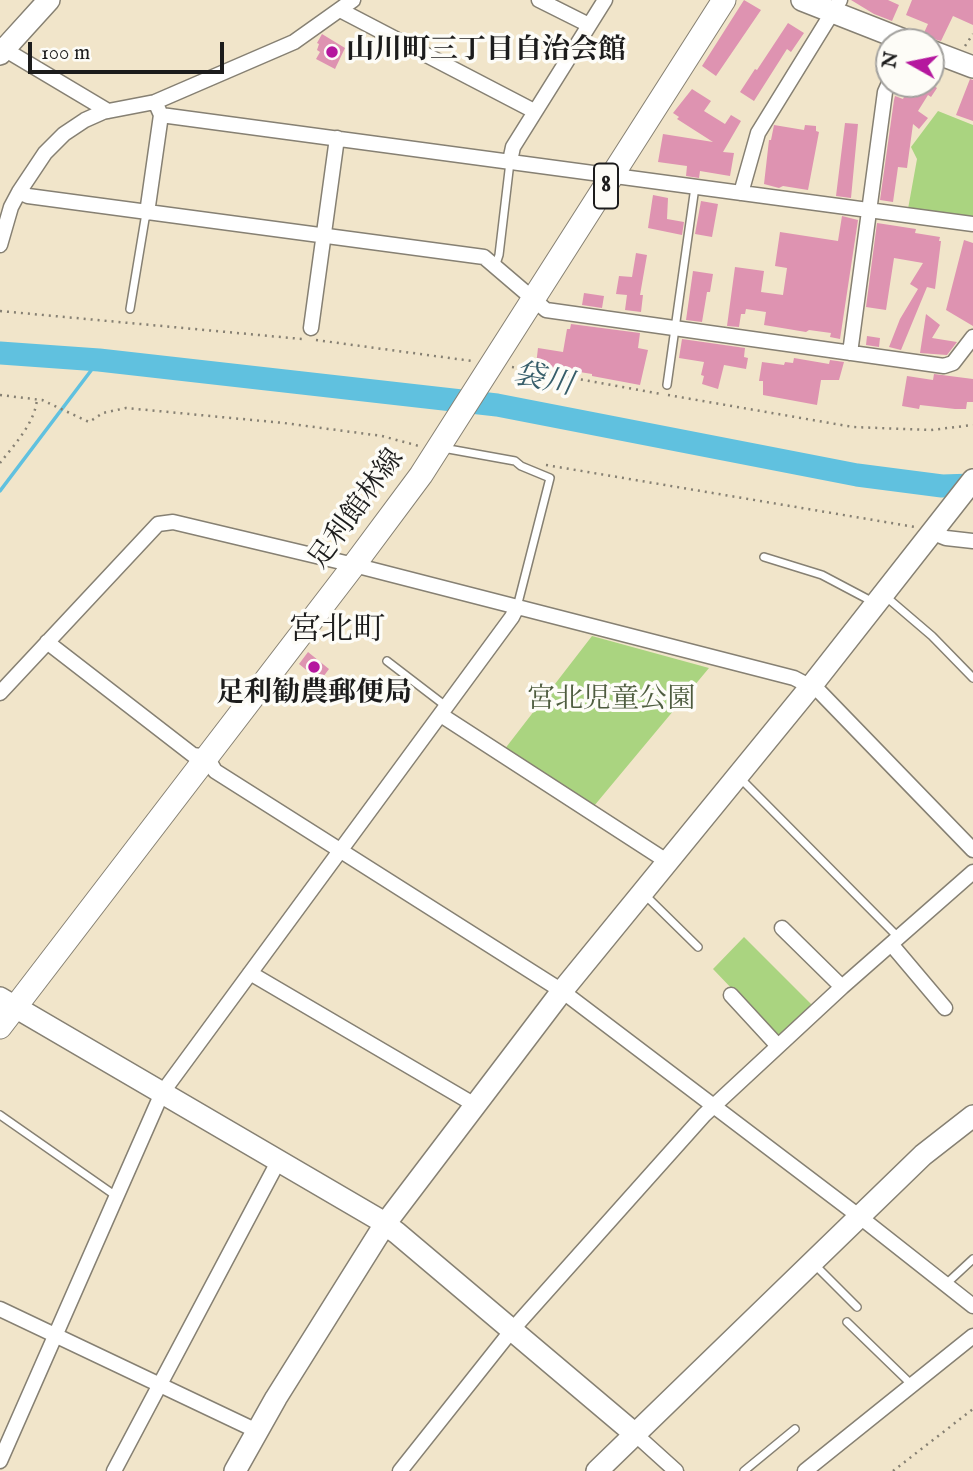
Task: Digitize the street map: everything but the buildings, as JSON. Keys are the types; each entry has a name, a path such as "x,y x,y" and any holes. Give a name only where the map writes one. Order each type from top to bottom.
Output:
{"main road":[{"name":"足利館林線","path":"0,1027 8,1003 207,757 354,565 439,448 483,367 534,300 724,0"}],"street":[{"path":"49,0 2,51 108,111"},
{"path":"158,108 294,42 353,0"},
{"path":"539,0 589,25"},
{"path":"510,161 513,147 534,111 605,0"},
{"path":"802,0 836,6 881,28"},
{"path":"741,192 758,132 836,6"},
{"path":"340,10 534,111"},
{"path":"945,56 973,67"},
{"path":"850,353 884,98"},
{"path":"147,213 158,108"},
{"path":"0,245 11,207 19,192 45,153 64,134 85,120 108,111 158,108 337,138 973,224"},
{"path":"312,328 337,138"},
{"path":"19,192 28,196 147,213 484,257 546,310 944,366 953,363 973,337"},
{"path":"235,1471 384,1224 562,991 812,685 880,599 931,527 973,480"},
{"path":"0,694 158,524 173,522 354,565 794,678 812,685 973,850"},
{"path":"931,527 946,538 973,541"},
{"path":"0,1461 162,1093 444,711 517,607"},
{"path":"47,642 193,755 207,757 215,771 562,991 973,1306"},
{"path":"444,711 668,862"},
{"path":"400,1471 512,1330 713,1106 973,872"},
{"path":"782,928 842,988"},
{"path":"895,941 945,1009"},
{"path":"250,973 475,1105"},
{"path":"731,995 778,1046"},
{"path":"8,1003 384,1224 676,1471"},
{"path":"597,1471 940,1140 973,1116"},
{"path":"114,1471 279,1160"},
{"path":"0,1309 257,1431"},
{"path":"805,1471 973,1336"}],"lane":[{"path":"495,267 499,256 510,161"},
{"path":"667,385 695,186"},
{"path":"130,309 147,213"},
{"path":"439,448 515,461 550,478 517,607"},
{"path":"764,557 822,575 880,599 932,636 973,678"},
{"path":"387,661 444,711"},
{"path":"738,775 895,941"},
{"path":"643,892 698,947"},
{"path":"0,1115 116,1196"},
{"path":"945,1285 973,1259"},
{"path":"812,1262 857,1307"},
{"path":"847,1322 911,1384"},
{"path":"744,1471 795,1429"}],"path":[{"path":"0,312 128,321 310,340 483,367"},
{"path":"512,368 853,427 931,430 973,425"},
{"path":"0,395 42,400 89,422 103,413 126,408 284,423 382,436 439,448"},
{"path":"0,463 27,427 37,399"},
{"path":"515,461 892,524 931,527"},
{"path":"893,1471 973,1409"}],"green space":[{"path":"938,111 973,125 973,216 970,218 908,209 917,159 911,147"},
{"name":"宮北児童公園","path":"592,636 709,668 594,806 504,750"},
{"path":"744,937 812,1005 778,1037 713,969"}],"waterway":[{"name":"袋川","path":"0,353 99,360 497,405 857,475 942,486 973,485"},
{"name":"袋川","path":"0,491 99,360"}],"place":[{"name":"山川町三丁目自治会館","path":"332,52"},
{"name":"足利勧農郵便局","path":"314,667"}],"district":[{"name":"宮北町","path":"337,632"}]}
